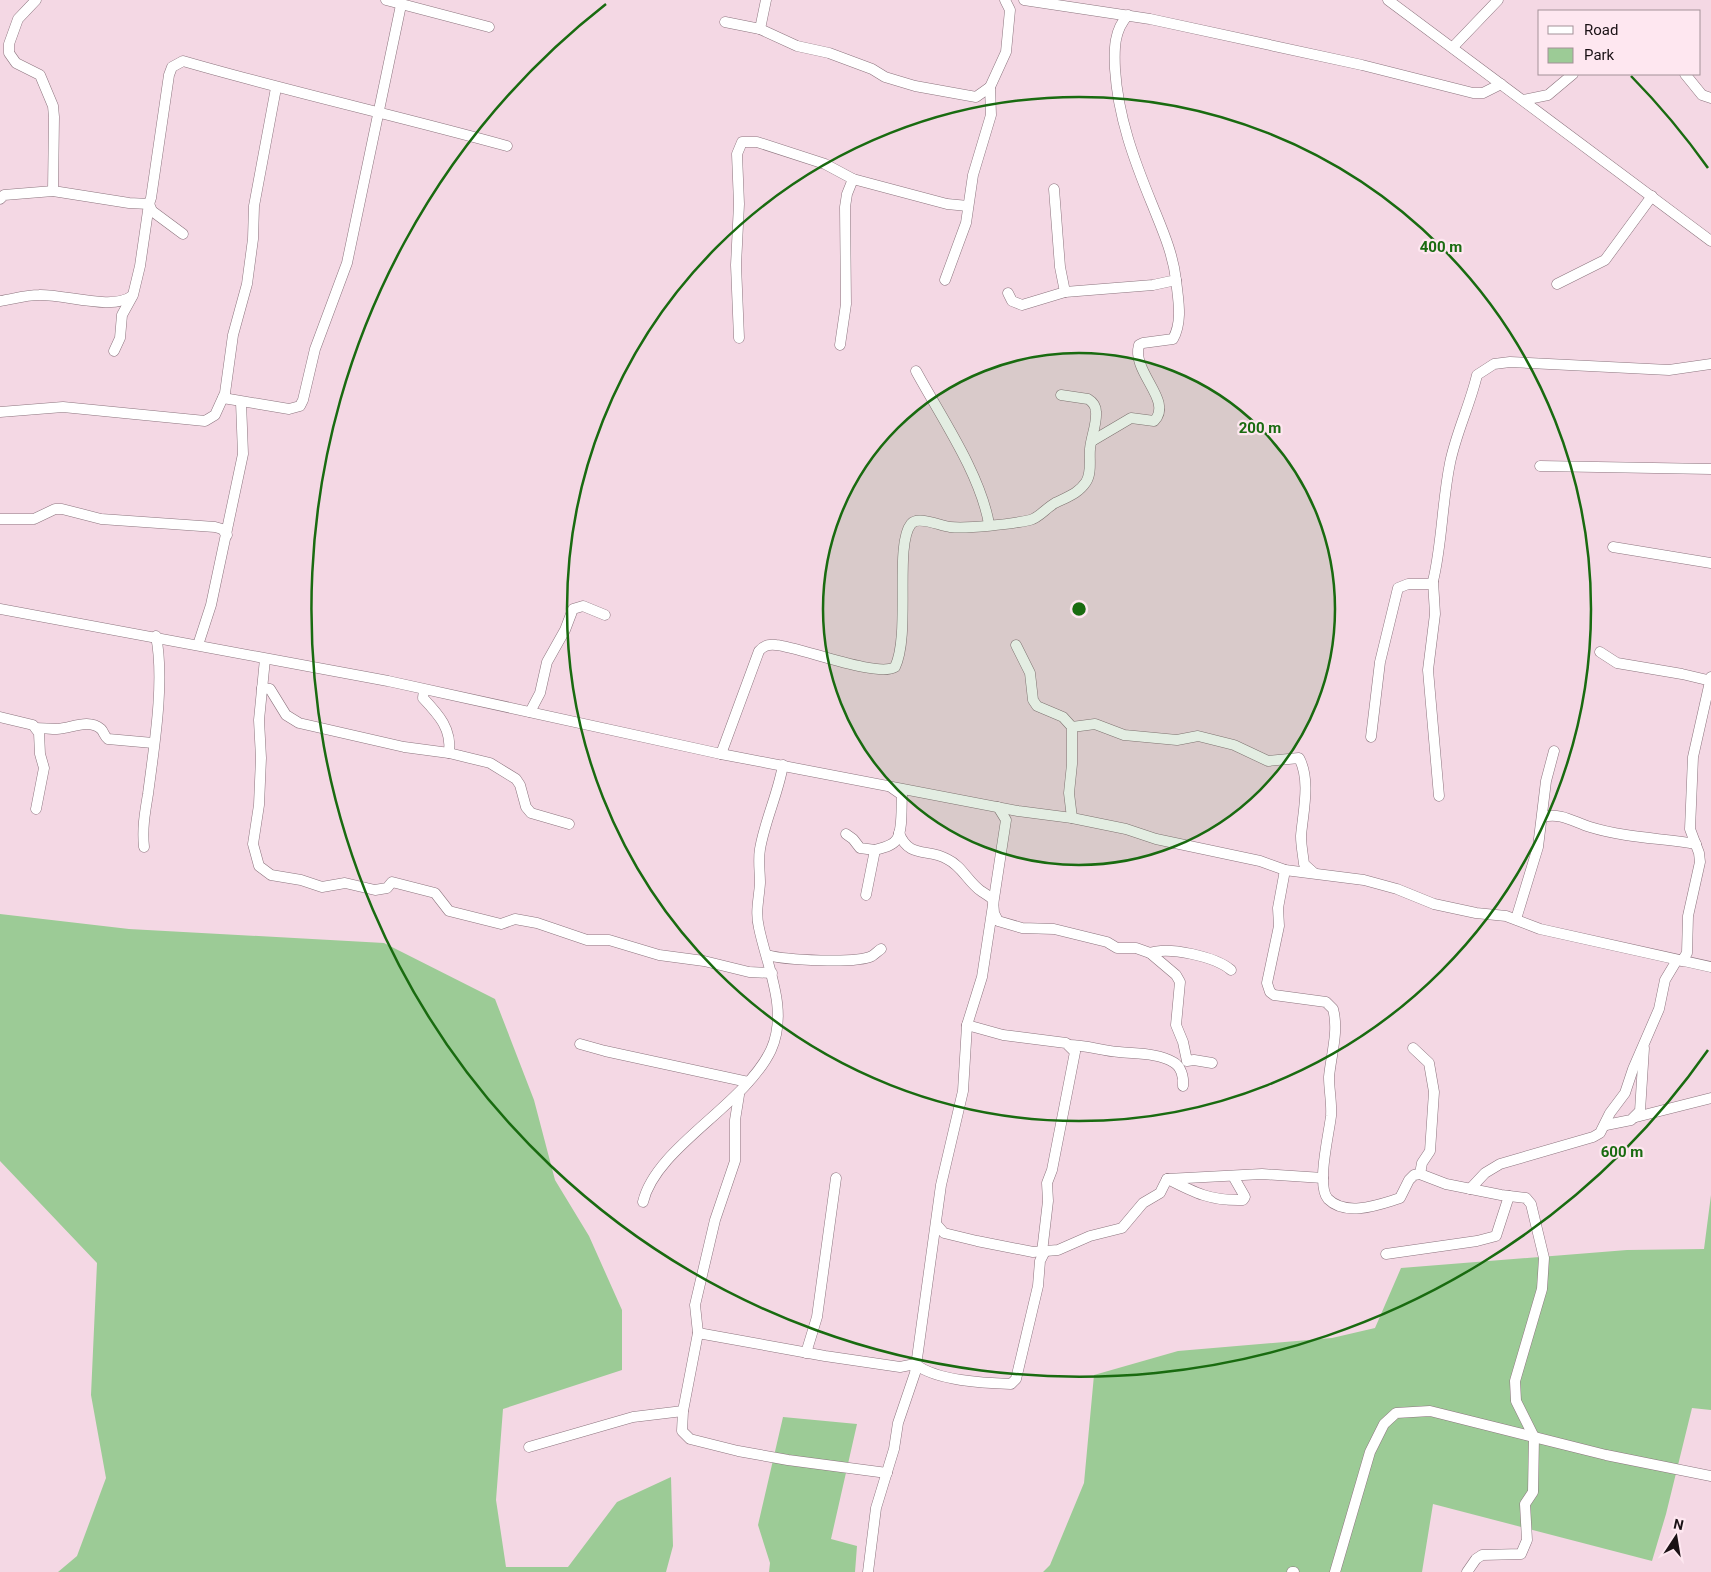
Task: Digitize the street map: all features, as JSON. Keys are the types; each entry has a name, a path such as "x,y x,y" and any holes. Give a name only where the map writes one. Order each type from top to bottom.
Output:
{"street":[{"path":"36,0 18,20 9,44 9,52 16,63 40,76 53,106 53,191"},
{"path":"386,0 401,5 436,11 489,27"},
{"path":"436,11 438,0"},
{"path":"760,29 766,0"},
{"path":"945,280 963,234 973,175 991,115 990,87 1006,52 1010,10 1005,0"},
{"path":"1010,10 1023,0 1128,15 1362,66 1473,93 1483,94 1501,84"},
{"path":"1388,0 1711,240"},
{"path":"1453,47 1498,0"},
{"path":"224,398 289,409 300,406 303,400 315,349 347,263 373,129 379,111 401,5"},
{"path":"1113,13 1119,25"},
{"path":"1092,441 1131,418 1154,421 1158,417 1160,404 1143,374 1138,350 1139,345 1143,343 1173,339 1176,333 1179,308 1174,261 1132,155 1122,120 1114,55 1119,25 1128,15"},
{"path":"725,22 760,29 797,46 828,53 872,69 885,77 915,86 976,97 991,103"},
{"path":"114,351 120,338 122,315 133,295 140,266 169,75 172,67 177,62 183,60 276,88 379,111 507,146"},
{"path":"1523,100 1548,95 1572,75"},
{"path":"1686,75 1702,94 1711,98"},
{"path":"976,97 990,87"},
{"path":"0,412 63,407 205,421 215,415 224,398 233,334 247,284 253,240 254,206 276,88"},
{"path":"739,338 736,265 740,204 738,154 742,142 757,142 825,164 853,179 947,204 968,206"},
{"path":"840,345 846,304 845,207 853,179"},
{"path":"1054,189 1058,252 1065,292"},
{"path":"0,199 4,195 53,191 129,203 149,204"},
{"path":"1557,284 1605,260 1652,196"},
{"path":"149,204 152,211 183,234"},
{"path":"1008,293 1012,301 1022,305 1065,292 1153,285 1176,280"},
{"path":"0,301 39,295 103,302 127,300 133,295"},
{"path":"1439,796 1428,670 1435,614 1434,581 1443,500 1450,462 1471,402 1477,375 1494,364 1510,362 1669,370 1711,364"},
{"path":"916,371 970,471 985,504 989,524"},
{"path":"721,754 758,651 763,647 777,644 829,659 890,670 898,660 903,614 903,560 908,528 912,522 918,520 952,527 1034,518 1054,504 1077,492 1088,477 1096,413 1092,402 1088,399 1061,395"},
{"path":"198,644 211,605 243,454 241,402"},
{"path":"1540,466 1711,469"},
{"path":"0,519 34,519 55,509 62,509 100,519 214,527 222,529 227,535"},
{"path":"1613,547 1711,563"},
{"path":"1371,737 1380,662 1398,588 1408,584 1431,584 1434,581"},
{"path":"530,712 540,693 546,662 565,630 573,609 583,606 605,615"},
{"path":"0,609 156,636 265,659 388,681 721,754 1018,811 1072,818 1253,860 1285,870 1364,880 1397,889 1434,904 1476,913 1496,914 1540,929 1711,967"},
{"path":"144,847 143,826 153,743 160,659 156,636"},
{"path":"1016,645 1030,673 1033,700 1037,706 1063,718 1072,727 1072,764 1069,793 1072,818"},
{"path":"1481,1186 1493,1167 1593,1137 1600,1133 1606,1125 1610,1113 1625,1093 1659,1009 1667,974 1688,953 1688,916 1700,862 1698,848 1690,829 1693,758 1711,680 1623,664 1611,660 1600,652"},
{"path":"265,659 259,720 261,758 259,805 253,844 259,866 271,875 301,880 322,887 345,883 376,890 387,888 392,882 399,882 406,887 435,893 449,911 500,924 515,919 587,940 609,940 659,955 704,961 749,972 772,973"},
{"path":"262,688 270,689 286,715 299,722 404,747 450,753 490,763 516,779 520,785 526,808 531,813 569,824"},
{"path":"424,690 423,698 444,720 451,742 450,753"},
{"path":"0,717 36,728 57,729 83,724 99,728 108,739 153,743"},
{"path":"1072,727 1094,724 1124,735 1176,740 1198,736 1234,745 1268,761 1299,758 1304,772 1305,795 1301,839 1304,864 1314,874"},
{"path":"36,728 40,732 40,754 44,768 36,809"},
{"path":"1516,920 1538,847 1546,781 1554,750"},
{"path":"643,1202 647,1187 667,1162 715,1114 738,1095 770,1050 777,1014 772,973 759,929 756,907 760,883 760,851 783,765"},
{"path":"846,834 860,848 875,850 891,845 897,840 902,795 896,790 881,784"},
{"path":"868,1572 874,1520 894,1449 898,1423 918,1369 941,1185 963,1091 968,1025 982,977 1006,820 998,807"},
{"path":"1006,820 1018,811"},
{"path":"1543,817 1555,815 1589,827 1640,838 1666,839 1698,848 1711,854"},
{"path":"899,833 902,840 912,851 946,858 967,875 979,890 994,900"},
{"path":"866,895 875,850"},
{"path":"1285,870 1278,908 1279,926 1267,980 1268,988 1274,996 1326,1002 1330,1004 1335,1015 1330,1077 1331,1115 1323,1178 1324,1192 1328,1198 1340,1205 1357,1208 1371,1207 1400,1198 1409,1180 1414,1175 1420,1174 1446,1184 1470,1189 1481,1186 1509,1196 1529,1200 1544,1258 1542,1289 1515,1381 1514,1392 1518,1406 1534,1437 1533,1492 1525,1504 1527,1540 1521,1554 1482,1555 1476,1558 1467,1572"},
{"path":"994,900 994,913 998,920 1009,925 1022,928 1054,928 1107,942 1117,948 1136,948 1150,953 1176,975 1180,982 1176,1025 1183,1042 1187,1061"},
{"path":"767,955 798,961 823,959 857,960 872,956 881,949"},
{"path":"1150,953 1166,950 1181,952 1222,963 1231,970"},
{"path":"968,1025 1003,1035 1153,1056 1173,1061 1194,1060 1212,1063"},
{"path":"1636,1117 1640,1111 1642,1093 1644,1043"},
{"path":"580,1044 748,1082"},
{"path":"698,1332 806,1353 918,1369 959,1379 994,1383 1015,1382 1038,1286 1040,1254 1048,1201 1047,1183 1052,1170 1075,1057 1075,1052 1070,1045"},
{"path":"1413,1048 1429,1063 1434,1092 1430,1150 1422,1162 1420,1174"},
{"path":"1173,1061 1182,1074 1182,1086"},
{"path":"738,1095 735,1120 735,1162 715,1220 695,1305 698,1332 682,1411 682,1431 690,1439 738,1451 788,1460 887,1473"},
{"path":"1606,1125 1711,1098"},
{"path":"1167,1179 1199,1176 1275,1174 1323,1178"},
{"path":"1167,1179 1212,1199 1243,1200 1245,1197 1233,1176"},
{"path":"806,1353 816,1317 836,1178"},
{"path":"937,1225 950,1235 1040,1254 1064,1248 1090,1236 1122,1228 1143,1203 1160,1193 1167,1179"},
{"path":"1386,1254 1477,1241 1496,1236 1509,1196"},
{"path":"529,1447 633,1417 682,1411"},
{"path":"1335,1572 1370,1452 1384,1424 1396,1413 1430,1411 1534,1437 1711,1476"}],"green space":[{"path":"0,914 129,929 384,943 495,999 534,1100 555,1180 589,1236 622,1310 622,1370 503,1409 496,1500 506,1567 568,1567 617,1502 671,1477 673,1546 666,1572 58,1572 77,1556 106,1478 91,1395 97,1263 0,1161"},
{"path":"1711,1195 1711,1410 1692,1408 1666,1514 1652,1561 1433,1504 1422,1572 1043,1572 1050,1565 1084,1483 1094,1375 1178,1351 1332,1338 1375,1328 1401,1268 1627,1250 1704,1249"},
{"path":"783,1417 857,1424 831,1539 857,1546 855,1572 769,1572 770,1563 758,1525"}]}
